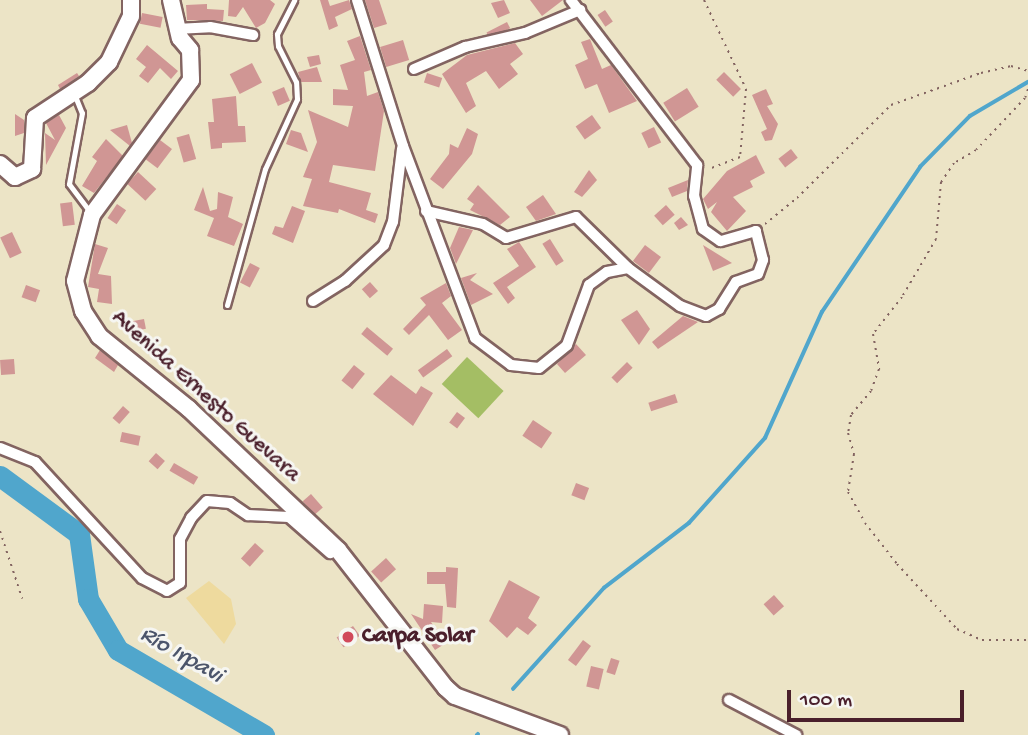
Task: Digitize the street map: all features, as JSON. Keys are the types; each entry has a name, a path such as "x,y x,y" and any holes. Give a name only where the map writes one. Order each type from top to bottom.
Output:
{"main road":[{"path":"0,164 15,177 25,176 36,158 35,118 74,94 118,50 131,16 131,0"},
{"name":"Avenida Ernesto Guevara","path":"171,0 176,29 190,50 191,80 93,215 75,281 83,311 99,337 190,409 355,569 423,661 455,696 560,735"}],"street":[{"path":"357,0 403,146 469,331 522,369 539,368 559,354 572,334 589,285 607,272 628,268"},
{"path":"426,211 483,224 506,238 576,217 628,268 680,306 706,316 715,314 729,288 762,268 756,231 720,242 703,229 696,215 695,170 689,152 571,0"},
{"path":"414,69 465,47 525,33 580,10"},
{"path":"176,29 211,27 253,35"},
{"path":"313,301 345,281 384,245 393,222 403,146"},
{"path":"0,449 35,462 142,578 167,591 180,583 180,539 191,518 207,501 230,503 248,515 289,517 355,569"},
{"path":"729,700 796,735"}],"lane":[{"path":"227,306 265,169 297,99 296,82 278,46 277,34 294,0"},
{"path":"74,94 82,113 69,184 93,215"}],"path":[{"path":"695,170 734,163 745,138 742,76 714,29 704,0"},
{"path":"756,231 797,198 891,105 981,73 1011,66 1028,71"},
{"path":"1028,89 976,150 954,163 941,182 936,239 902,297 873,334 879,369 871,391 851,415 848,433 855,454 848,492 864,523 897,564 957,629 982,640 1028,640"},
{"path":"0,531 22,598"}],"green space":[{"path":"467,357 504,391 478,418 442,384"}],"sand":[{"path":"209,581 231,599 236,624 224,644 186,598"}],"building":[{"path":"229,0 270,0 275,4 265,23 256,28 243,7 236,17 228,16"},
{"path":"320,0 328,0 330,6 349,0 352,9 335,17 338,26 329,30"},
{"path":"365,0 379,0 387,24 374,28"},
{"path":"504,0 510,13 498,18 491,3"},
{"path":"530,0 563,0 542,16"},
{"path":"207,4 207,9 224,10 223,21 187,20 186,5"},
{"path":"605,10 613,22 605,27 598,15"},
{"path":"142,13 163,17 161,28 140,24"},
{"path":"507,22 510,28 490,39 487,32"},
{"path":"360,36 371,70 364,72 367,96 378,92 384,111 375,171 333,165 329,182 371,193 366,210 378,214 375,223 339,209 338,213 303,206 312,179 303,177 317,142 308,110 348,127 353,106 333,105 333,89 348,90 340,65 355,60 347,41"},
{"path":"590,39 602,69 611,65 637,101 609,113 597,84 585,89 575,65 588,59 581,42"},
{"path":"403,40 409,60 386,67 380,47"},
{"path":"515,43 523,54 510,64 518,74 499,89 486,71 466,83 476,106 466,113 442,74 467,55"},
{"path":"147,45 178,71 171,79 160,68 148,83 139,76 146,67 136,59"},
{"path":"319,55 321,64 310,67 307,57"},
{"path":"252,63 262,83 240,94 230,74"},
{"path":"317,67 322,82 301,82 298,72"},
{"path":"724,72 741,89 733,97 716,80"},
{"path":"77,73 79,76 60,89 58,85"},
{"path":"427,73 442,78 439,87 424,83"},
{"path":"284,87 290,101 278,106 272,92"},
{"path":"687,88 699,107 675,121 663,103"},
{"path":"766,89 773,104 767,106 778,124 772,140 765,141 761,132 767,129 752,95"},
{"path":"236,96 238,126 245,126 246,142 222,143 222,148 211,149 208,122 214,122 212,99"},
{"path":"15,114 24,120 24,133 15,136"},
{"path":"59,115 66,128 46,165 45,133 55,140 46,123"},
{"path":"592,115 601,128 585,140 576,126"},
{"path":"127,125 132,143 130,146 110,130"},
{"path":"654,127 661,142 648,148 641,133"},
{"path":"467,128 478,134 472,154 443,189 430,179 449,154 450,144 458,148"},
{"path":"291,130 301,133 308,152 286,144"},
{"path":"189,134 196,159 184,163 177,138"},
{"path":"106,139 123,156 94,193 82,186 97,161 92,157"},
{"path":"160,140 172,149 158,168 146,159"},
{"path":"791,149 798,158 785,168 778,159"},
{"path":"756,155 765,173 750,181 753,187 733,197 746,211 727,231 711,212 717,202 708,209 703,199 727,171"},
{"path":"589,170 597,180 582,197 574,192"},
{"path":"138,172 156,189 145,201 127,184"},
{"path":"688,180 687,191 672,197 668,188"},
{"path":"478,185 510,217 500,225 470,210 474,204 467,199"},
{"path":"203,187 210,211 217,209 218,192 233,197 228,217 243,224 234,246 207,236 214,218 194,210"},
{"path":"543,195 556,214 536,221 526,207"},
{"path":"72,202 75,225 63,226 60,203"},
{"path":"117,204 126,210 117,224 107,218"},
{"path":"666,205 675,215 663,225 654,216"},
{"path":"292,206 305,211 293,243 272,234 275,226 283,228"},
{"path":"681,217 688,225 679,230 674,223"},
{"path":"459,227 473,230 456,264 450,248"},
{"path":"12,232 22,253 10,258 0,237"},
{"path":"550,239 564,261 556,266 542,244"},
{"path":"519,242 536,267 507,287 515,298 508,304 493,283 519,266 507,249"},
{"path":"95,244 108,248 98,274 111,276 112,304 97,302 99,289 88,287"},
{"path":"645,245 661,257 649,273 633,261"},
{"path":"703,245 732,263 713,271"},
{"path":"250,263 260,268 250,288 240,283"},
{"path":"477,273 470,280 493,294 471,305 461,278"},
{"path":"370,282 378,291 370,298 362,289"},
{"path":"446,283 451,296 442,303 462,330 448,340 429,315 409,335 403,329 426,305 420,298"},
{"path":"26,285 40,290 36,302 22,297"},
{"path":"637,310 650,329 639,345 621,320"},
{"path":"683,316 698,322 658,349 652,342"},
{"path":"144,319 146,329 126,333 124,323"},
{"path":"367,327 393,349 387,356 361,334"},
{"path":"576,344 586,355 565,373 557,364"},
{"path":"447,349 452,356 423,377 418,370"},
{"path":"100,350 118,365 114,372 95,358"},
{"path":"14,359 15,374 1,375 0,360"},
{"path":"627,362 633,368 617,383 611,378"},
{"path":"354,365 365,374 352,389 341,381"},
{"path":"391,375 416,394 421,386 433,393 413,426 373,394"},
{"path":"675,394 678,403 651,411 648,403"},
{"path":"123,406 130,412 119,424 113,418"},
{"path":"457,412 465,418 457,428 449,422"},
{"path":"533,420 552,433 541,449 522,436"},
{"path":"122,432 141,436 139,446 120,442"},
{"path":"156,453 165,461 158,469 149,461"},
{"path":"174,463 198,477 194,485 170,471"},
{"path":"576,483 589,488 584,500 571,495"},
{"path":"311,494 323,508 315,515 303,501"},
{"path":"255,543 264,551 250,567 241,559"},
{"path":"386,558 396,569 381,583 371,571"},
{"path":"446,567 458,568 456,608 447,607 445,584 427,584 427,572 446,572"},
{"path":"509,580 540,597 528,618 537,625 528,635 517,627 507,638 489,621"},
{"path":"774,595 784,606 774,616 764,604"},
{"path":"424,604 443,606 442,623 431,622 446,643 435,650 411,614 423,619"},
{"name":"Carpa Solar","path":"353,626 360,636 343,647 337,637"},
{"path":"583,640 591,646 576,666 568,660"},
{"path":"611,658 620,661 615,675 606,672"},
{"path":"591,666 604,669 599,689 586,686"}],"waterway":[{"path":"513,689 604,588 689,523 765,438 822,312 920,167 970,116 1028,82"},
{"name":"Río Irpavi","path":"0,476 79,534 88,599 118,650 264,735"}],"place":[{"name":"Carpa Solar","path":"348,637"}]}
